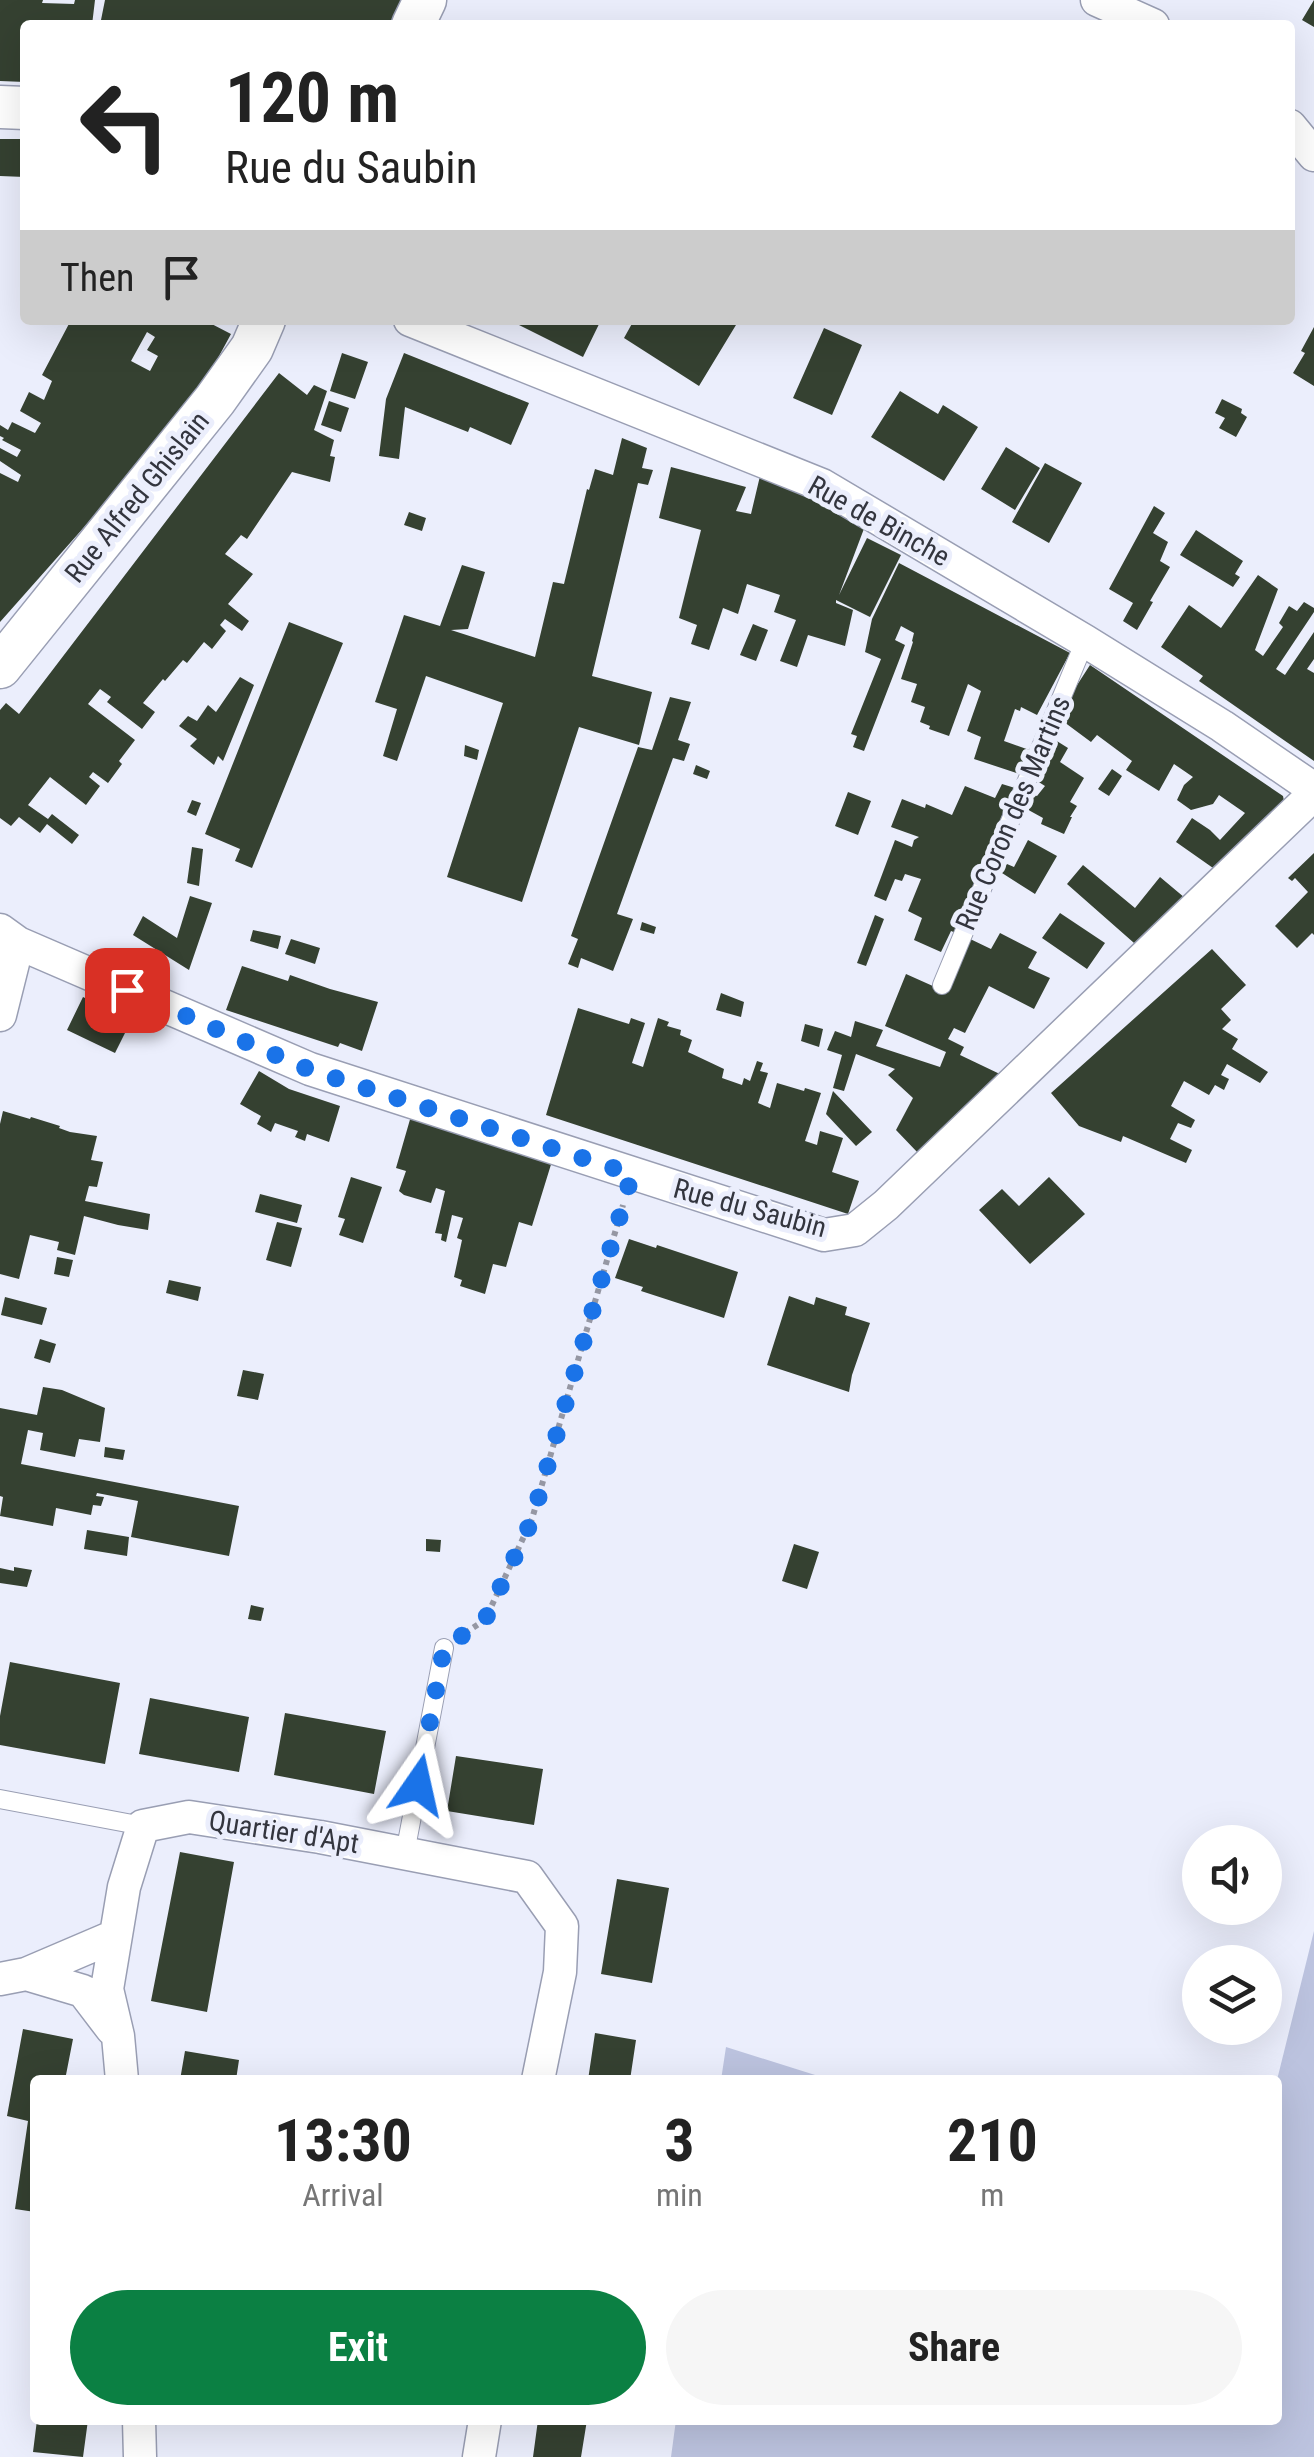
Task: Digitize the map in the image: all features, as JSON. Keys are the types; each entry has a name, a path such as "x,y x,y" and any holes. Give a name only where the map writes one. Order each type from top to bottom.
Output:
{"street":[{"path":"1096,0 1142,20"},
{"path":"1295,132 1314,155"},
{"name":"Rue Alfred Ghislain","path":"0,667 215,400 252,348 262,325"},
{"name":"Rue de Binche","path":"422,325 822,485 1222,726 1314,791"},
{"name":"Rue du Saubin","path":"9,936 310,1070 824,1236 855,1230 900,1192 1314,791"},
{"path":"0,1015 9,936"},
{"name":"Quartier d'Apt","path":"143,1826 189,1816 527,1877 562,1926 560,1972 539,2075"},
{"path":"122,2075 107,1988 124,1887 143,1826"},
{"path":"13,1977 115,1936"},
{"path":"13,1977 83,1991 118,2036"},
{"path":"139,2425 140,2457"},
{"path":"480,2457 484,2425"}],"lane":[{"name":"Rue Coron des Martins","path":"942,985 1085,641"},
{"path":"405,1853 444,1648"},
{"path":"0,1800 143,1826"}],"path":[{"path":"444,1648 485,1620 532,1520 632,1174"}],"shaded area":[{"path":"1314,1931 1314,2457 671,2457 675,2425 1282,2425 1282,2075 1278,2075"},
{"path":"726,2047 815,2075 722,2075"}],"building":[{"path":"0,0 74,4 75,0 95,0 93,20 20,20 20,82 0,81"},
{"path":"105,0 402,0 392,20 101,20"},
{"path":"1314,0 1314,27 1302,20"},
{"path":"0,139 20,139 20,177 0,176"},
{"path":"68,325 214,325 231,334 212,369 133,472 0,622 0,473 18,482 21,475 0,461 0,448 17,457 21,450 2,440 0,425 8,430 12,422 35,433 41,423 20,411 29,392 44,400 52,381 42,375","holes":["147,332 155,337 147,350 158,356 150,371 131,361"]},
{"path":"519,325 599,325 583,357"},
{"path":"631,325 736,325 699,386 624,338"},
{"path":"1314,327 1314,386 1293,373"},
{"path":"824,328 862,345 832,415 793,398"},
{"path":"342,353 368,362 355,399 330,391"},
{"path":"404,353 529,403 511,445 470,427 468,432 405,407 399,459 379,456 386,399"},
{"path":"279,373 307,395 314,385 327,391 314,430 334,440 330,456 335,457 330,482 292,472 247,539 241,535 225,554 253,574 228,604 249,621 242,631 225,619 220,625 226,631 212,649 204,642 187,663 183,660 163,679 143,703 155,712 142,729 107,702 111,697 100,689 88,704 135,740 108,783 93,772 89,777 100,786 86,805 50,777 28,805 48,819 52,814 79,835 72,844 47,824 40,833 19,817 11,826 0,818 0,710 6,703 19,714"},
{"path":"900,391 938,414 943,405 978,427 944,481 871,437"},
{"path":"1222,399 1242,409 1247,417 1236,437 1219,428 1225,418 1215,413"},
{"path":"329,401 349,408 341,432 321,425"},
{"path":"622,438 647,448 642,468 653,470 648,485 638,483 592,676 652,692 639,745 579,727 522,902 447,877 503,703 426,676 397,761 383,756 397,709 375,702 404,615 440,626 462,565 485,572 468,629 451,630 535,657 553,582 564,584 587,489 595,469 613,475"},
{"path":"1006,447 1040,468 1015,510 981,489"},
{"path":"1045,463 1082,483 1049,543 1012,522"},
{"path":"671,467 746,487 736,511 751,514 760,476 865,526 839,595 867,538 901,555 870,617 836,600 853,610 845,646 808,635 797,667 780,661 796,620 774,612 780,595 747,584 738,614 723,608 709,650 691,644 697,625 679,618 701,530 659,518"},
{"path":"1154,506 1165,513 1153,533 1168,542 1160,561 1170,567 1137,630 1123,621 1133,603 1109,589"},
{"path":"409,512 426,518 422,531 404,525"},
{"path":"1196,530 1243,561 1233,587 1180,555"},
{"path":"899,563 1070,653 1037,715 1021,707 1020,711 1015,709 1004,741 1035,752 1026,776 974,759 981,737 967,731 981,691 968,684 949,736 920,722 925,707 911,702 917,684 901,679 914,633 901,626 895,640 905,645 864,751 853,747 857,736 851,734 881,659 865,652 872,619"},
{"path":"1258,575 1278,589 1255,650 1263,656 1283,627 1279,623 1289,606 1297,611 1304,602 1314,608 1276,669 1285,675 1314,632 1314,659 1307,669 1314,673 1314,761 1199,681 1203,676 1161,647 1189,605 1221,628"},
{"path":"289,622 343,643 252,868 235,861 240,849 205,834"},
{"path":"753,624 768,630 756,661 740,655"},
{"path":"1090,665 1283,796 1285,806 1223,875 1176,842 1192,818 1220,840 1245,813 1219,795 1213,804 1191,810 1177,800 1193,777 1174,764 1159,791 1126,770 1132,761 1097,735 1091,742 1060,719 1061,710"},
{"path":"240,677 254,685 223,761 218,756 214,765 190,746 197,739 179,726 188,716 197,721 208,705 216,712"},
{"path":"670,697 691,702 678,740 690,744 684,761 673,758 617,914 633,919 613,971 581,958 578,968 568,964 578,939 571,936 638,747 652,750"},
{"path":"1052,738 1068,748 1060,762 1084,778 1070,802 1077,806 1064,834 1041,824 1043,818 1023,807 1029,793 1037,796 1045,786 1034,779"},
{"path":"465,745 479,750 477,760 464,756"},
{"path":"696,765 710,771 707,779 693,774"},
{"path":"1112,769 1122,776 1109,796 1098,789"},
{"path":"1002,784 1015,788 956,933 951,931 941,952 914,940 922,918 908,911 921,879 905,874 902,881 895,879 886,901 874,896 895,840 912,847 919,837 891,827 902,799 952,815 965,786 995,798"},
{"path":"848,792 871,801 858,835 835,826"},
{"path":"192,800 201,803 196,816 187,812"},
{"path":"1028,840 1057,856 1035,894 1002,873 1007,864 1014,867"},
{"path":"192,847 203,849 199,886 187,883"},
{"path":"1314,853 1314,935 1297,948 1275,926 1308,892 1295,878 1288,878"},
{"path":"1083,865 1135,908 1160,877 1191,903 1142,950 1067,884"},
{"path":"190,896 212,903 189,970 133,935 143,916 177,938"},
{"path":"1060,913 1105,943 1087,969 1042,938"},
{"path":"875,915 884,919 866,966 857,963"},
{"path":"642,922 656,927 654,934 640,930"},
{"path":"253,930 281,936 278,949 250,941"},
{"path":"1000,933 1037,952 1028,968 1050,978 1034,1009 989,986 965,1033 954,1028 948,1039 964,1047 960,1055 1004,1076 918,1153 896,1130 913,1098 888,1075 895,1069 856,1054 844,1091 833,1088 842,1055 827,1050 835,1031 851,1037 855,1021 883,1030 876,1046 940,1067 946,1052 885,1026 906,974 944,991 966,937 991,949"},
{"path":"291,939 320,948 315,964 285,954"},
{"path":"1212,949 1246,985 1221,1009 1231,1020 1222,1029 1238,1039 1232,1049 1268,1072 1260,1083 1227,1064 1221,1075 1229,1079 1224,1090 1215,1085 1209,1095 1184,1081 1171,1106 1195,1120 1191,1128 1178,1123 1170,1139 1192,1150 1186,1163 1123,1136 1121,1142 1079,1126 1051,1093"},
{"path":"242,966 288,981 290,975 378,1002 362,1051 340,1043 338,1047 226,1010"},
{"path":"721,993 744,1002 741,1017 716,1010"},
{"path":"83,997 131,1021 115,1053 67,1030"},
{"path":"578,1008 629,1024 631,1018 645,1023 632,1063 643,1067 658,1018 692,1040 688,1052 724,1069 722,1078 742,1085 744,1078 750,1081 757,1061 763,1063 760,1071 768,1073 758,1103 770,1108 777,1083 821,1093 805,1141 817,1145 820,1131 843,1138 832,1172 859,1181 848,1214 546,1115"},
{"path":"805,1024 823,1029 819,1047 801,1041"},
{"path":"259,1071 289,1089 340,1106 329,1142 307,1134 305,1141 295,1137 298,1131 275,1123 271,1132 257,1124 261,1116 240,1104"},
{"path":"833,1091 872,1132 856,1146 826,1114"},
{"path":"3,1111 70,1132 97,1136 91,1160 103,1162 97,1187 89,1186 85,1201 150,1214 148,1230 84,1216 75,1255 57,1250 59,1242 30,1235 19,1279 0,1274"},
{"path":"411,1116 553,1158 532,1226 519,1222 506,1267 493,1264 485,1294 460,1286 462,1280 454,1277 463,1218 452,1215 446,1242 441,1240 442,1234 435,1233 445,1191 436,1188 431,1203 399,1191 406,1171 396,1168"},
{"path":"351,1177 382,1187 363,1243 339,1235 345,1219 338,1217"},
{"path":"1049,1177 1085,1214 1030,1264 979,1210 1002,1189 1019,1206"},
{"path":"260,1194 302,1205 297,1223 255,1212"},
{"path":"277,1222 302,1228 291,1267 266,1260"},
{"path":"629,1239 738,1272 724,1318 641,1291 643,1287 615,1278"},
{"path":"57,1257 73,1260 69,1277 54,1274"},
{"path":"169,1280 201,1287 198,1301 166,1293"},
{"path":"789,1296 814,1305 816,1297 847,1307 845,1315 870,1323 849,1392 767,1365"},
{"path":"5,1297 47,1308 42,1325 1,1315"},
{"path":"40,1339 56,1344 50,1363 34,1358"},
{"path":"243,1370 264,1374 258,1400 237,1396"},
{"path":"43,1387 62,1390 105,1408 100,1442 79,1439 75,1457 40,1450 43,1433 28,1430 21,1464 239,1506 229,1556 131,1537 138,1501 97,1493 96,1496 104,1497 101,1506 93,1505 91,1515 56,1508 53,1526 0,1516 0,1408 37,1415"},
{"path":"105,1447 125,1450 123,1460 104,1457"},
{"path":"87,1530 129,1537 127,1556 84,1549"},
{"path":"426,1539 441,1540 440,1552 426,1551"},
{"path":"794,1544 819,1552 807,1589 782,1581"},
{"path":"14,1567 32,1570 27,1587 0,1583 0,1568 14,1571"},
{"path":"251,1605 264,1608 261,1621 248,1619"},
{"path":"10,1662 120,1683 105,1764 0,1745 0,1716"},
{"path":"150,1698 249,1717 239,1772 139,1754"},
{"path":"285,1713 386,1731 374,1794 274,1775"},
{"path":"456,1756 543,1769 534,1825 447,1811"},
{"path":"180,1852 234,1862 207,2012 151,2001"},
{"path":"617,1879 669,1888 652,1983 601,1974"},
{"path":"23,2029 73,2039 66,2075 30,2075 30,2211 15,2209 28,2121 7,2116"},
{"path":"595,2033 636,2040 631,2075 589,2075"},
{"path":"185,2051 239,2060 237,2075 181,2075"},
{"path":"36,2425 87,2425 83,2457 33,2452"},
{"path":"537,2425 586,2425 581,2457 533,2457"}],"route":[{"path":"127,990 310,1070 632,1174 532,1520 485,1620 444,1648 418,1785"}]}
